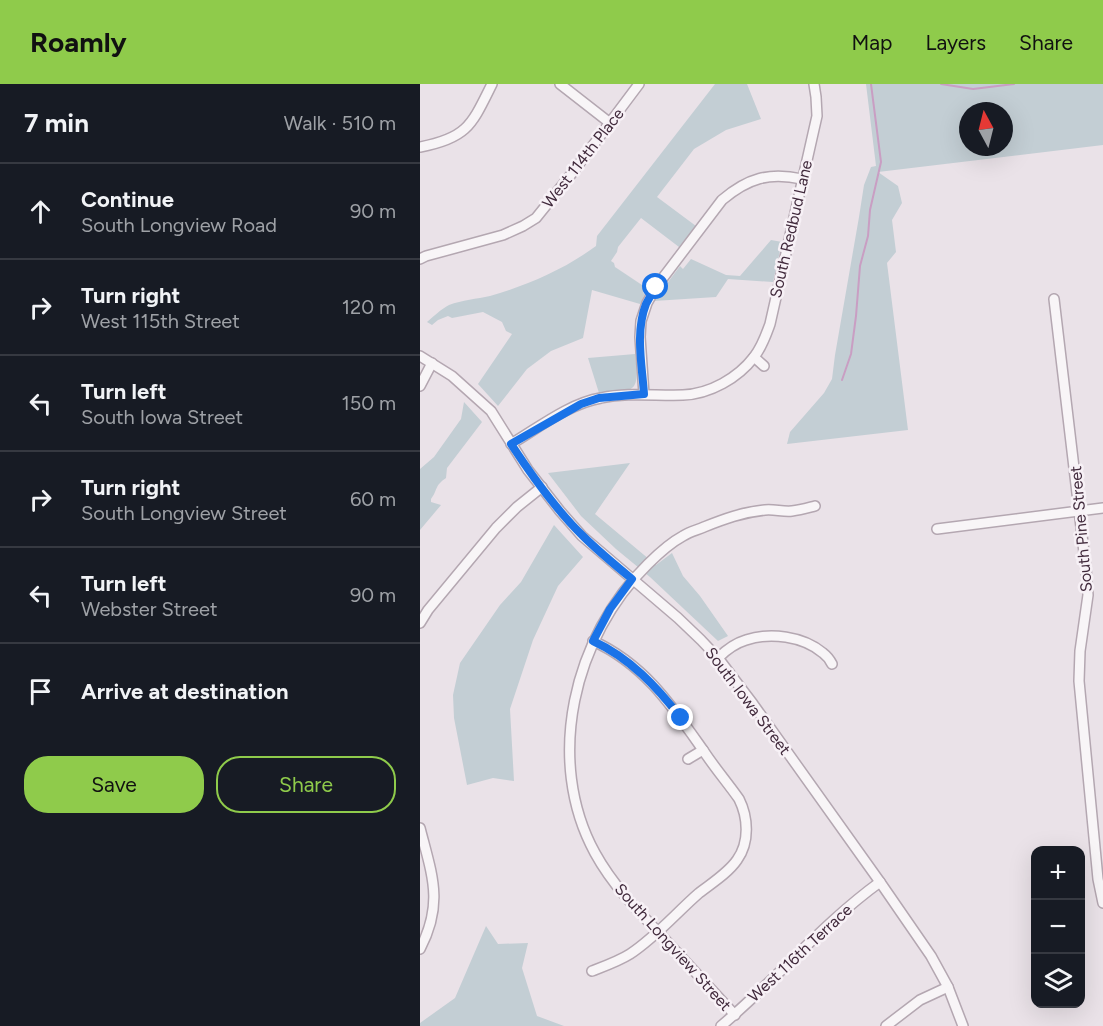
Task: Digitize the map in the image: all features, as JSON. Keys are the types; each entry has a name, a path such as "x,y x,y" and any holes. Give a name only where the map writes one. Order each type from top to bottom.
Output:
{"street":[{"path":"420,147 437,144 462,132 471,124 492,84"},
{"path":"560,84 610,123"},
{"name":"West 114th Place","path":"420,259 503,234 536,218 639,84"},
{"name":"South Redbud Lane","path":"754,357 770,324 816,116 814,84"},
{"path":"644,394 641,321 656,287 722,201 736,189 754,180 773,176 802,179"},
{"name":"South Pine Street","path":"1054,299 1088,595 1080,651 1080,681 1098,879 1103,903"},
{"name":"South Iowa Street","path":"420,356 452,376 491,411 542,487 582,536 678,618 718,658 931,956 948,987 963,1026"},
{"path":"511,444 581,404 599,398 644,394 686,395 706,391 724,382 754,357 764,366"},
{"path":"420,386 432,363"},
{"path":"420,623 428,610 496,528 542,487"},
{"name":"South Longview Street","path":"735,1014 619,890 595,853 587,836 573,790 569,739 571,716 576,692 593,641 610,609 632,579 657,555 682,536 738,514 766,510 793,511 815,506"},
{"path":"937,529 1103,508"},
{"path":"676,527 682,536"},
{"path":"718,658 744,640 766,635 791,638 813,647 825,654 832,664"},
{"path":"592,971 630,954 738,859 746,833 744,808 739,799 666,698 623,658 593,641"},
{"path":"688,759 703,750"},
{"path":"420,828 430,868 434,902 428,934 420,949"},
{"path":"746,833 758,835"},
{"name":"West 116th Terrace","path":"721,1026 779,974 823,929 880,882"},
{"path":"886,1026 920,1000 948,987"}],"shaded area":[{"path":"715,84 747,84 761,119 726,130 694,149 657,197 696,226 679,247 641,218 618,247 611,261 615,267 648,289 644,291 645,294 640,304 592,290 583,338 551,351 527,369 498,406 478,384 512,334 506,331 502,322 483,312 452,318 448,316 432,325 427,322 449,305 518,287 559,269 596,246 597,236"},
{"path":"866,84 1103,84 1103,145 1013,156 1013,102 959,102 959,156 1011,156 878,172 898,186 902,203 892,220 896,252 887,263 908,430 787,444 790,432 824,393 832,379 864,185 871,167 876,166"},
{"path":"771,240 782,242 773,282 728,279 716,297 654,301 680,266 683,269 691,259 726,275 740,276"},
{"path":"635,354 637,377 632,388 599,393 588,358"},
{"path":"464,402 482,422 447,468 446,478 438,486 431,499 431,502 441,505 420,530 420,469 434,457 461,419"},
{"path":"630,463 595,514 656,565 672,553 683,576 728,636 718,641 650,577 616,549 581,516 548,473"},
{"path":"554,525 583,557 558,586 533,640 510,709 514,781 493,778 467,785 454,718 453,695 460,663 500,605 521,582"},
{"path":"486,926 498,944 528,943 522,968 537,1016 564,1026 420,1026 420,1023 455,998"}],"waterway":[{"path":"842,380 851,354 860,266 868,236 870,210 881,162 871,84"},
{"path":"941,84 973,89 1014,84"}],"route":[{"path":"656,287 641,321 644,394 599,398 581,404 511,444 528,470 582,536 632,579 610,609 593,641 610,649 645,677 666,698 681,718"}]}
